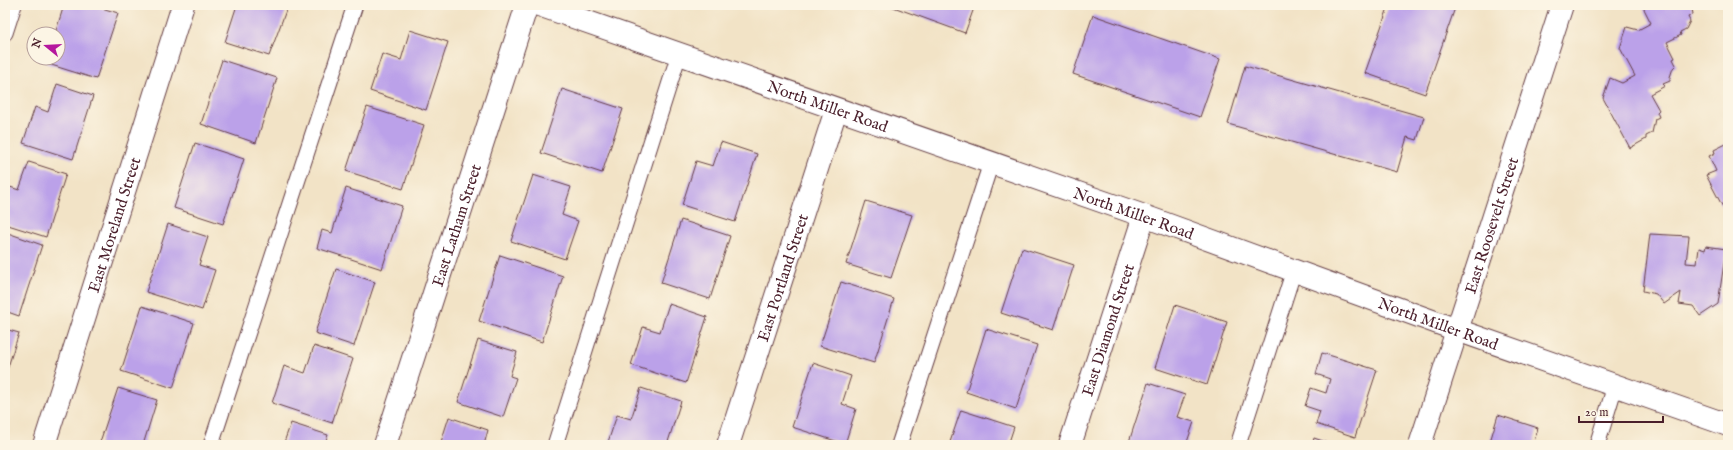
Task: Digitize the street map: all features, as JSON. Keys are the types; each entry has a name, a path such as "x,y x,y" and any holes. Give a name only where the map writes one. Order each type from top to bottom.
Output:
{"street":[{"name":"East Moreland Street","path":"44,445 183,5"},
{"name":"East Latham Street","path":"385,445 527,5"},
{"name":"North Miller Road","path":"539,5 836,110 1144,216 1457,330 1728,425"},
{"name":"East Roosevelt Street","path":"1420,445 1562,5"},
{"name":"East Portland Street","path":"728,445 836,110"},
{"name":"East Diamond Street","path":"1070,445 1144,216"}],"lane":[{"path":"5,33 14,5"},
{"path":"211,445 355,5"},
{"path":"555,445 679,54"},
{"path":"899,445 991,163"},
{"path":"1238,445 1294,270"},
{"path":"1597,445 1615,386"}],"building":[{"path":"64,5 92,5 118,13 96,79 55,66 66,66 66,26 57,26"},
{"path":"237,5 288,5 269,56 225,42"},
{"path":"888,5 975,5 965,33"},
{"path":"1389,5 1456,5 1425,94 1365,73"},
{"path":"1642,5 1691,5 1693,14 1688,17 1690,21 1686,29 1680,32 1681,35 1667,42 1675,58 1673,59 1676,65 1673,68 1670,81 1663,84 1665,86 1650,94 1659,110 1657,112 1659,117 1655,119 1652,133 1646,136 1646,139 1630,148 1603,98 1610,78 1622,83 1635,76 1620,48 1627,27 1638,30 1651,23"},
{"path":"1093,15 1220,59 1200,117 1073,74"},
{"path":"410,30 448,42 426,110 370,91 382,54 401,60"},
{"path":"222,60 277,78 256,143 201,124"},
{"path":"1245,66 1424,117 1417,140 1407,137 1397,172 1228,124"},
{"path":"57,84 93,96 73,159 23,143 35,107 48,112"},
{"path":"562,89 623,109 602,173 541,153"},
{"path":"367,107 424,125 403,189 346,171"},
{"path":"721,142 757,154 735,222 682,205 696,161 713,166"},
{"path":"195,143 244,159 223,224 174,208"},
{"path":"1728,143 1728,212 1726,213 1706,175 1716,171 1709,156 1715,153 1714,150"},
{"path":"29,162 66,174 46,237 5,224 5,201 10,187 19,190"},
{"path":"533,175 571,187 562,215 578,221 565,259 511,241"},
{"path":"346,188 402,206 382,269 317,248 322,230 332,233"},
{"path":"866,201 912,215 891,278 846,264"},
{"path":"681,220 730,236 710,299 661,283"},
{"path":"168,224 208,237 199,265 215,270 202,310 146,292"},
{"path":"5,232 42,245 19,316 5,311"},
{"path":"1650,234 1689,236 1686,263 1697,264 1699,248 1705,250 1706,246 1726,249 1718,304 1700,316 1693,306 1679,304 1681,292 1664,304 1656,294 1643,291"},
{"path":"1022,248 1074,265 1053,330 1001,313"},
{"path":"500,255 563,276 542,342 479,321"},
{"path":"336,269 375,282 354,346 315,333"},
{"path":"841,282 894,299 874,363 820,346"},
{"path":"669,304 707,317 686,383 631,365 643,327 660,332"},
{"path":"1175,305 1227,322 1207,385 1155,368"},
{"path":"142,306 194,323 173,388 121,371"},
{"path":"5,329 19,333 5,376"},
{"path":"986,329 1037,345 1016,409 966,392"},
{"path":"478,340 517,352 510,376 516,378 503,417 458,402"},
{"path":"314,346 353,359 332,423 272,403 284,366 305,373"},
{"path":"1322,353 1377,370 1355,437 1316,424 1320,411 1305,406 1311,388 1326,393 1330,379 1316,374"},
{"path":"813,363 851,376 842,404 856,409 845,444 792,427"},
{"path":"1148,383 1185,395 1177,417 1194,422 1186,445 1128,445"},
{"path":"118,388 157,400 143,445 99,445"},
{"path":"641,388 681,401 667,445 607,445 617,415 631,419"},
{"path":"961,410 1014,427 1008,445 949,445"},
{"path":"1498,415 1538,428 1533,445 1489,445"},
{"path":"449,417 488,430 484,445 440,445"},
{"path":"291,423 328,435 324,445 283,445"},
{"path":"1314,438 1334,445 1312,445"}]}
